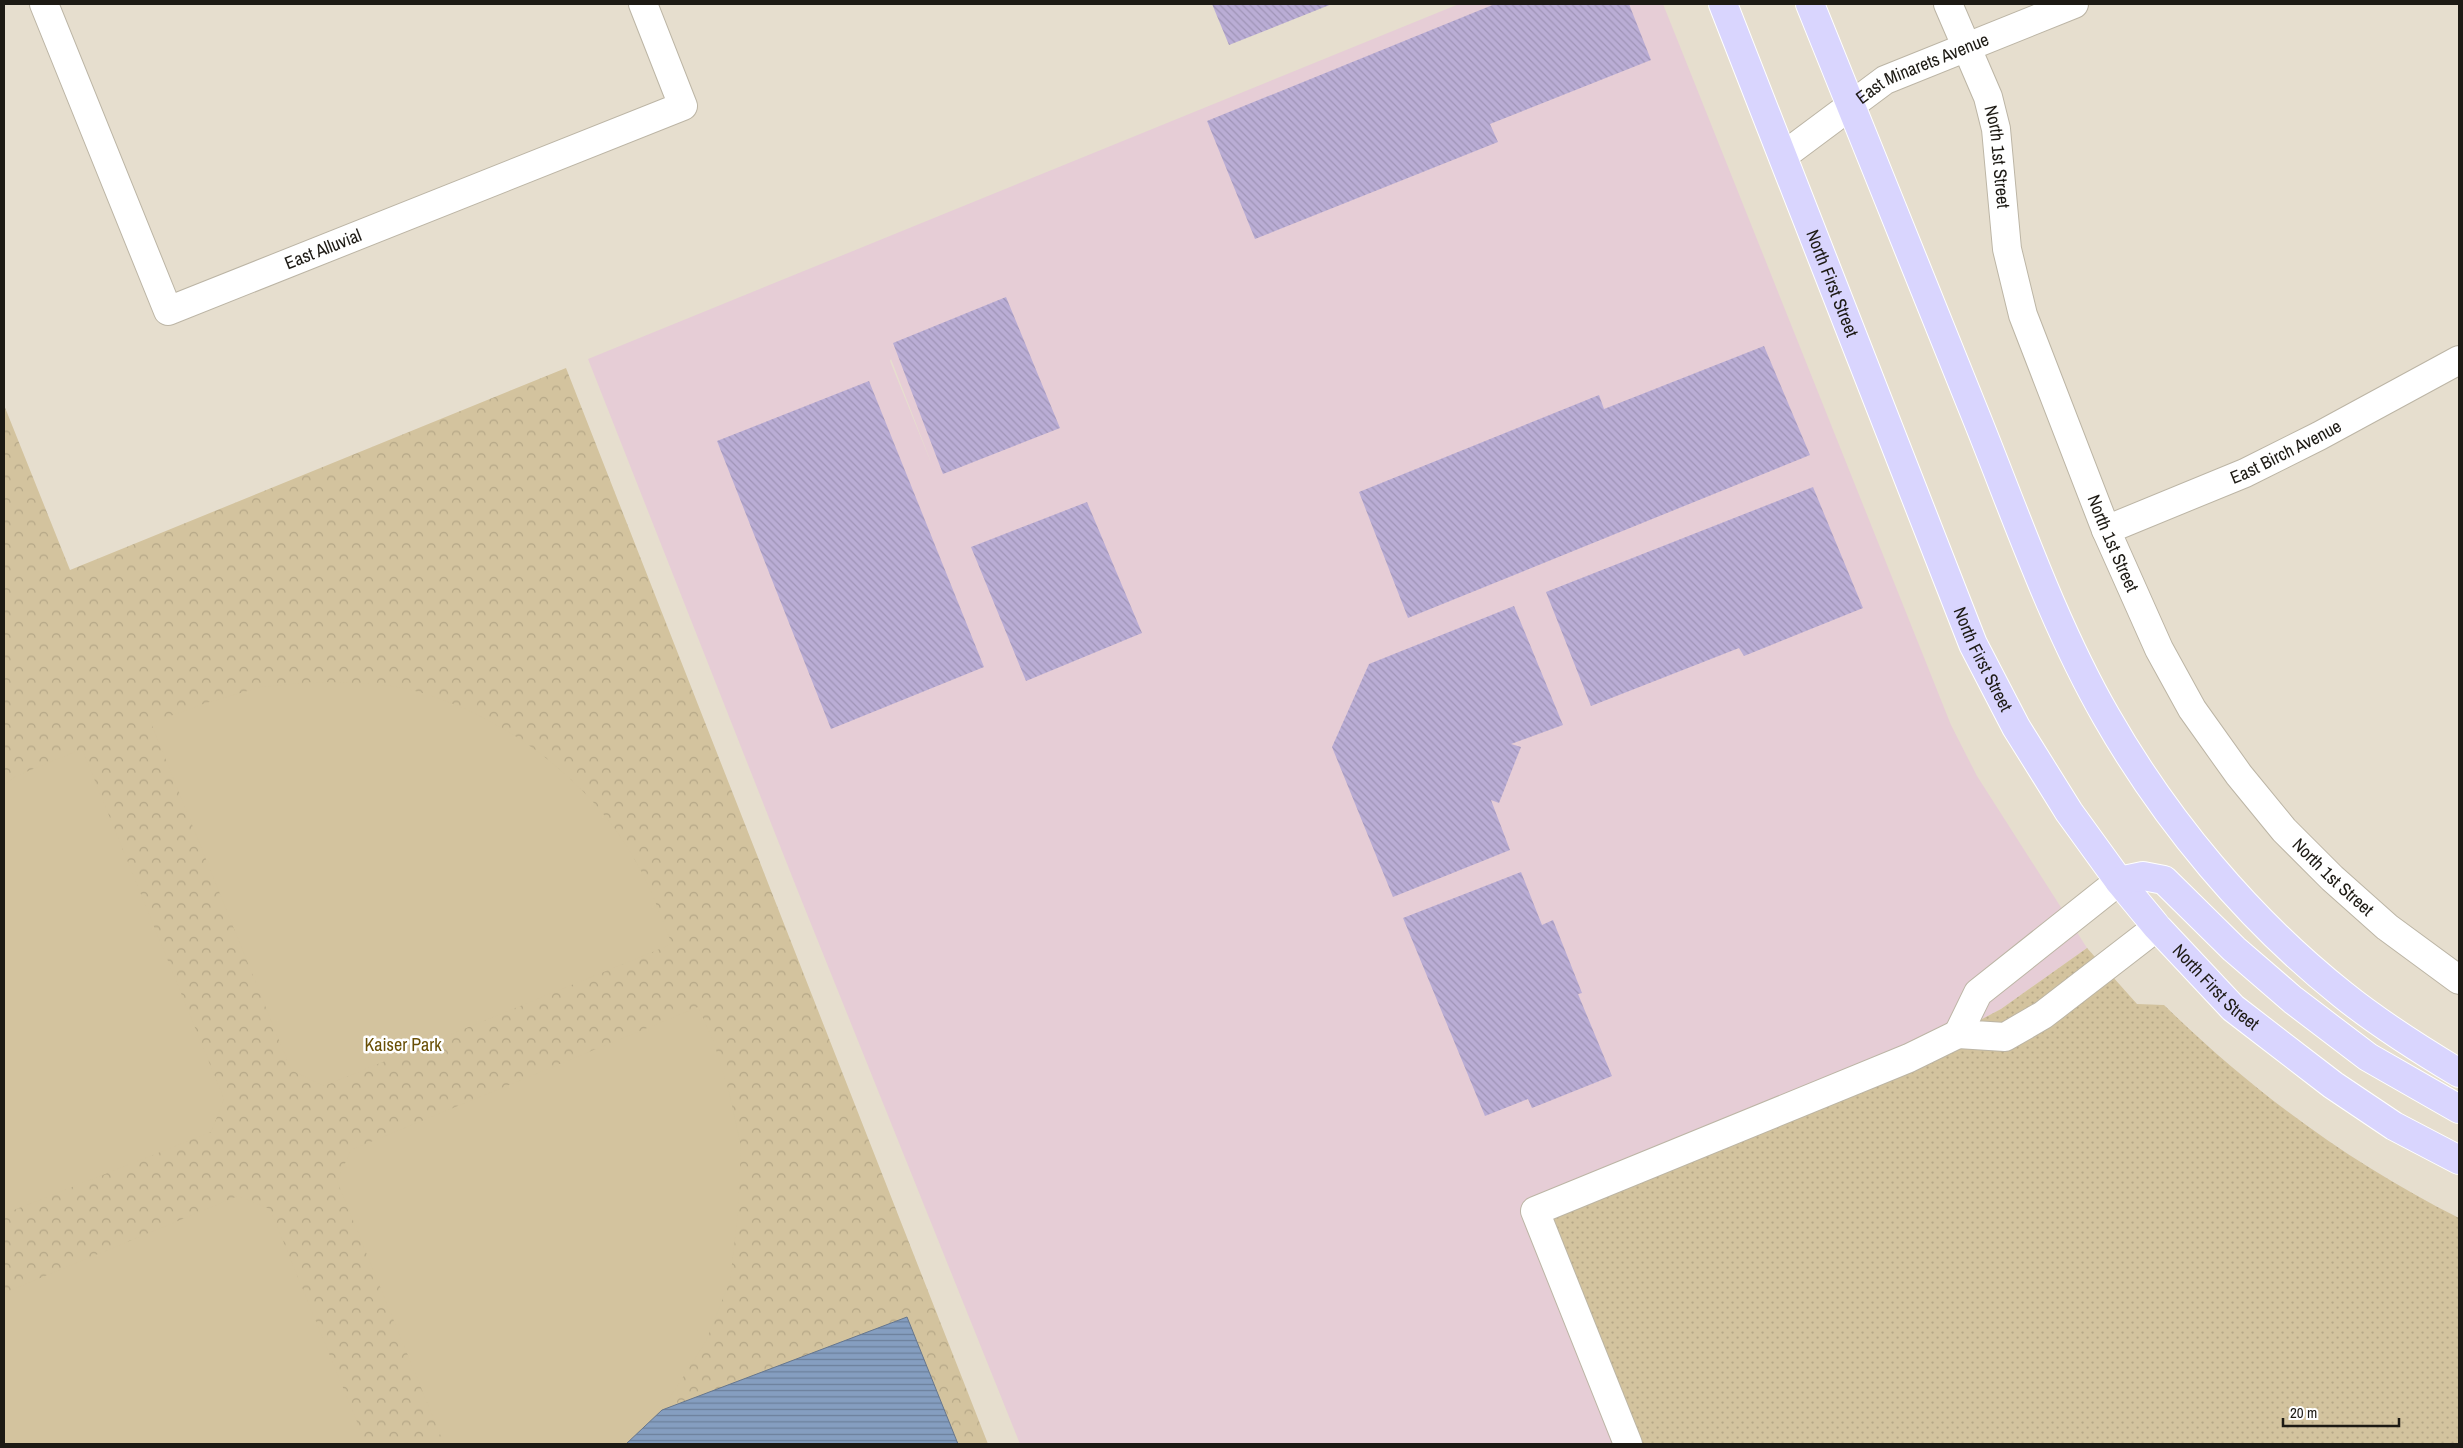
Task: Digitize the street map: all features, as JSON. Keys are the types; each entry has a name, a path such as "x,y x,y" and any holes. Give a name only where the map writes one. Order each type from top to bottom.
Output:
{"main road":[{"name":"North First Street","path":"1723,4 1973,644 2016,727 2069,812 2118,881 2157,927 2233,1008 2333,1085 2386,1120 2459,1160"},
{"path":"1810,4 2055,612 2106,716 2160,799 2216,871 2274,933 2342,994 2413,1046 2459,1073"},
{"path":"2118,881 2143,876 2164,880 2234,948 2293,1000 2368,1057 2459,1109"}],"street":[{"name":"East Alluvial","path":"44,4 168,311 683,106 642,4"},
{"name":"North 1st Street","path":"1948,4 1988,97 1996,129 2007,250 2023,315 2106,530 2173,676 2192,709 2239,775 2284,830 2332,878 2387,927 2459,980"},
{"name":"East Minarets Avenue","path":"1783,156 1885,80 2074,4"},
{"name":"East Birch Avenue","path":"2106,530 2245,473 2319,436 2459,360"},
{"path":"1958,1034 1978,993 2118,881"},
{"path":"1628,1444 1535,1211 1909,1058 1958,1034 2005,1037 2043,1014 2157,927"}],"shaded area":[{"path":"1459,4 1663,4 1951,725 1977,776 2087,948 2001,1009 1935,1044 1636,1444 1020,1444 797,889 588,359","holes":["891,359 934,470 890,361"]}],"green space":[{"name":"Kaiser Park","path":"566,368 988,1444 4,1444 4,405 70,570"},
{"path":"314,682 393,686 419,692 454,704 488,720 521,740 552,763 581,789 606,817 628,848 646,881 672,944 324,1086 291,1070 151,723 206,703 261,687"},
{"path":"82,749 224,1099 211,1132 4,1214 4,785 16,776"},
{"path":"2087,948 2137,1004 2164,1005 2232,1067 2303,1123 2379,1174 2459,1218 2459,1444 1636,1444 1540,1206 1935,1044 2001,1009"},
{"path":"698,1007 713,1040 729,1092 741,1146 738,1213 730,1281 706,1341 662,1410 626,1444 444,1444 337,1181 351,1150"},
{"path":"238,1196 270,1209 366,1444 4,1444 4,1293"}],"water":[{"path":"907,1317 958,1444 626,1444 662,1410"}],"building":[{"path":"1212,4 1332,4 1229,45"},
{"path":"1495,4 1629,4 1651,60 1490,124 1498,142 1255,239 1207,121"},
{"path":"1006,297 1060,428 943,474 893,343"},
{"path":"1764,346 1810,455 1408,618 1359,492 1599,395 1604,409"},
{"path":"869,381 984,667 831,729 717,441"},
{"path":"1813,487 1863,608 1744,656 1739,648 1591,706 1546,592"},
{"path":"1087,502 1142,633 1026,681 971,547"},
{"path":"1514,606 1563,725 1511,744 1521,747 1499,803 1491,800 1510,850 1393,897 1332,747 1369,664"},
{"path":"1521,872 1542,925 1553,920 1582,993 1578,994 1612,1076 1532,1108 1528,1099 1485,1116 1403,918"}]}
